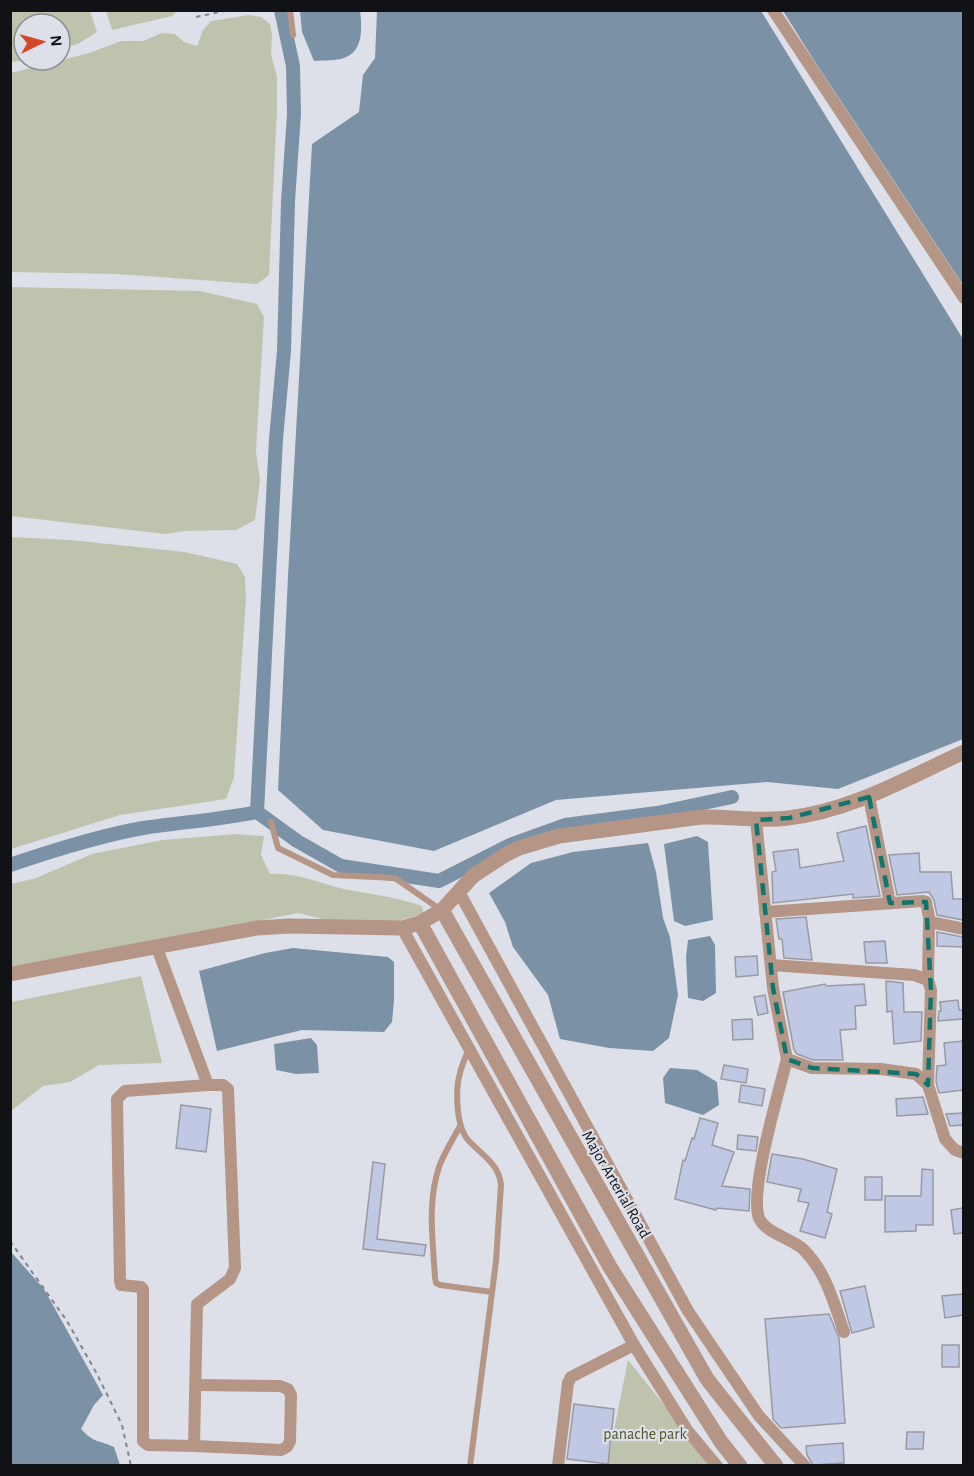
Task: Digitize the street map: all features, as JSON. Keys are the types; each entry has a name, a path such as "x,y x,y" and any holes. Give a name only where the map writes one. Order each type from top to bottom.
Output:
{"street":[{"path":"773,10 963,298"},
{"path":"10,974 256,928 289,926 402,928 420,923 442,910 473,876 519,848 559,836 701,817 722,816 756,820 789,818 821,812 868,797 963,752"},
{"path":"868,797 890,903"},
{"path":"756,820 773,988 787,1059 766,1141 759,1180 757,1205 759,1217 764,1225 800,1246 806,1252 827,1283 844,1332"},
{"path":"459,892 688,1311 759,1416 805,1466"},
{"path":"765,912 926,902 929,921 928,980 931,990 928,1085 945,1139 955,1150 963,1153"},
{"name":"Major Arterial Road","path":"442,910 707,1379 776,1466"},
{"path":"929,921 963,929"},
{"path":"420,923 610,1267 721,1442 740,1466"},
{"path":"402,928 634,1345 687,1430 717,1466"},
{"path":"157,948 208,1085"},
{"path":"771,965 914,975 928,980"},
{"path":"787,1059 813,1068 881,1069 916,1074 928,1085"},
{"path":"194,1446 197,1304 230,1279 235,1268 228,1089 223,1085 208,1085 125,1091 117,1099 120,1281 121,1285 143,1289 143,1441 148,1445 281,1450 287,1447 290,1441 291,1395 288,1389 280,1386 196,1384"},
{"path":"558,1466 568,1383 571,1377 634,1345"}],"lane":[{"path":"290,10 293,35"},
{"path":"271,822 278,848 333,875 394,878 442,910"},
{"path":"468,1050 457,1087 460,1126 467,1140 494,1165 500,1175 496,1261 470,1466"},
{"path":"460,1126 440,1164 433,1192 435,1278 436,1283 440,1285 492,1292"}],"path":[{"path":"196,16 229,10"},
{"path":"10,1240 67,1321 97,1374 122,1425 131,1466"}],"highlighted area":[{"path":"869,797 890,903 926,902 931,990 928,1085 916,1074 812,1068 787,1059 773,988 756,820 789,818"}],"green space":[{"path":"90,11 97,32 72,46 72,12 12,12 11,62 11,12"},
{"path":"106,11 177,11 172,16 112,30"},
{"path":"249,15 261,17 270,24 271,54 277,77 277,110 269,275 257,284 117,274 11,272 11,73 72,72 72,57 121,41 143,41 162,33 175,34 184,42 197,46 203,30 211,21"},
{"path":"11,287 200,291 257,304 264,317 256,451 260,480 255,520 236,530 185,531 165,534 11,516"},
{"path":"10,537 70,540 185,552 237,564 245,577 246,598 234,777 226,799 120,815 11,849"},
{"path":"237,834 264,836 261,855 270,874 298,876 344,889 403,900 422,906 424,914 389,923 331,921 298,913 11,966 11,884 36,878 92,854 163,840"},
{"path":"141,976 162,1063 99,1065 70,1082 43,1086 11,1111 11,1002"},
{"name":"panache park","path":"628,1360 712,1465 607,1465"}],"water":[{"path":"300,11 360,11 361,31 355,50 351,55 341,59 314,61 302,32"},
{"path":"377,11 761,11 963,339 963,739 838,789 767,782 556,800 434,851 323,830 278,790 312,144 359,112 363,75 375,58"},
{"path":"783,11 963,11 963,285 815,62"},
{"path":"697,836 708,842 713,920 685,926 674,921 664,844"},
{"path":"648,843 656,872 663,918 670,937 678,995 669,1038 653,1051 609,1048 560,1039 548,995 513,947 505,922 489,893 531,863 573,852"},
{"path":"710,936 715,945 716,993 703,1001 688,998 686,957 688,940"},
{"path":"293,948 388,957 394,962 392,1022 384,1032 302,1030 217,1051 199,971"},
{"path":"311,1038 317,1045 319,1073 296,1074 276,1070 274,1044"},
{"path":"670,1068 697,1070 717,1082 719,1105 703,1115 665,1103 663,1078"},
{"path":"11,1252 44,1289 103,1395 94,1405 81,1429 93,1439 114,1447 120,1465 11,1465"}],"building":[{"path":"866,826 880,896 853,898 853,894 773,903 772,872 776,871 773,852 798,849 800,868 844,861 837,833"},
{"path":"919,853 920,872 951,872 953,899 963,899 963,920 937,915 934,900 929,892 897,895 889,855"},
{"path":"806,917 812,960 784,958 782,939 779,939 776,919"},
{"path":"937,932 963,937 963,947 937,946"},
{"path":"885,941 887,963 866,963 864,942"},
{"path":"757,956 758,975 736,977 735,957"},
{"path":"886,981 903,983 904,1012 922,1012 921,1041 894,1044 892,1011 887,1012"},
{"path":"825,984 826,986 864,984 866,1005 855,1006 856,1029 840,1030 843,1060 813,1060 797,1054 794,1050 783,992"},
{"path":"765,995 768,1013 758,1015 754,997"},
{"path":"958,1000 959,1010 963,1010 963,1019 938,1021 939,1011 941,1011 940,1002"},
{"path":"752,1019 753,1039 733,1040 732,1020"},
{"path":"963,1041 963,1090 939,1093 936,1082 937,1066 946,1065 944,1043"},
{"path":"724,1065 748,1069 746,1083 721,1079"},
{"path":"741,1085 765,1089 762,1106 739,1102"},
{"path":"923,1097 928,1114 897,1116 896,1099"},
{"path":"181,1105 211,1109 206,1152 176,1148"},
{"path":"963,1113 963,1125 950,1126 946,1114"},
{"path":"700,1118 718,1123 712,1145 734,1152 722,1186 750,1189 749,1211 717,1208 716,1210 675,1199 683,1160 685,1161 692,1138 694,1139"},
{"path":"738,1135 758,1137 756,1151 737,1149"},
{"path":"772,1154 803,1159 837,1169 827,1212 832,1214 825,1238 800,1231 809,1203 798,1201 801,1189 767,1182"},
{"path":"373,1162 385,1164 377,1239 426,1245 424,1256 363,1249"},
{"path":"922,1169 933,1170 933,1225 916,1225 916,1231 885,1232 885,1196 921,1196"},
{"path":"865,1177 882,1177 882,1200 865,1200"},
{"path":"963,1208 963,1233 954,1234 951,1210"},
{"path":"865,1286 874,1327 852,1333 840,1291"},
{"path":"963,1294 963,1315 945,1318 942,1296"},
{"path":"829,1314 839,1338 845,1423 781,1428 773,1419 765,1319"},
{"path":"942,1345 959,1345 959,1367 942,1367"},
{"path":"574,1404 614,1409 608,1464 567,1459"},
{"path":"907,1432 924,1432 923,1449 906,1449"},
{"path":"843,1443 844,1463 813,1465 807,1455 806,1446"}],"waterway":[{"path":"10,865 126,831 257,812 276,439 284,351 288,201 294,114 293,66 281,10"},
{"path":"257,812 297,841 341,866 439,881 510,845 565,825 657,813 732,797"}]}
